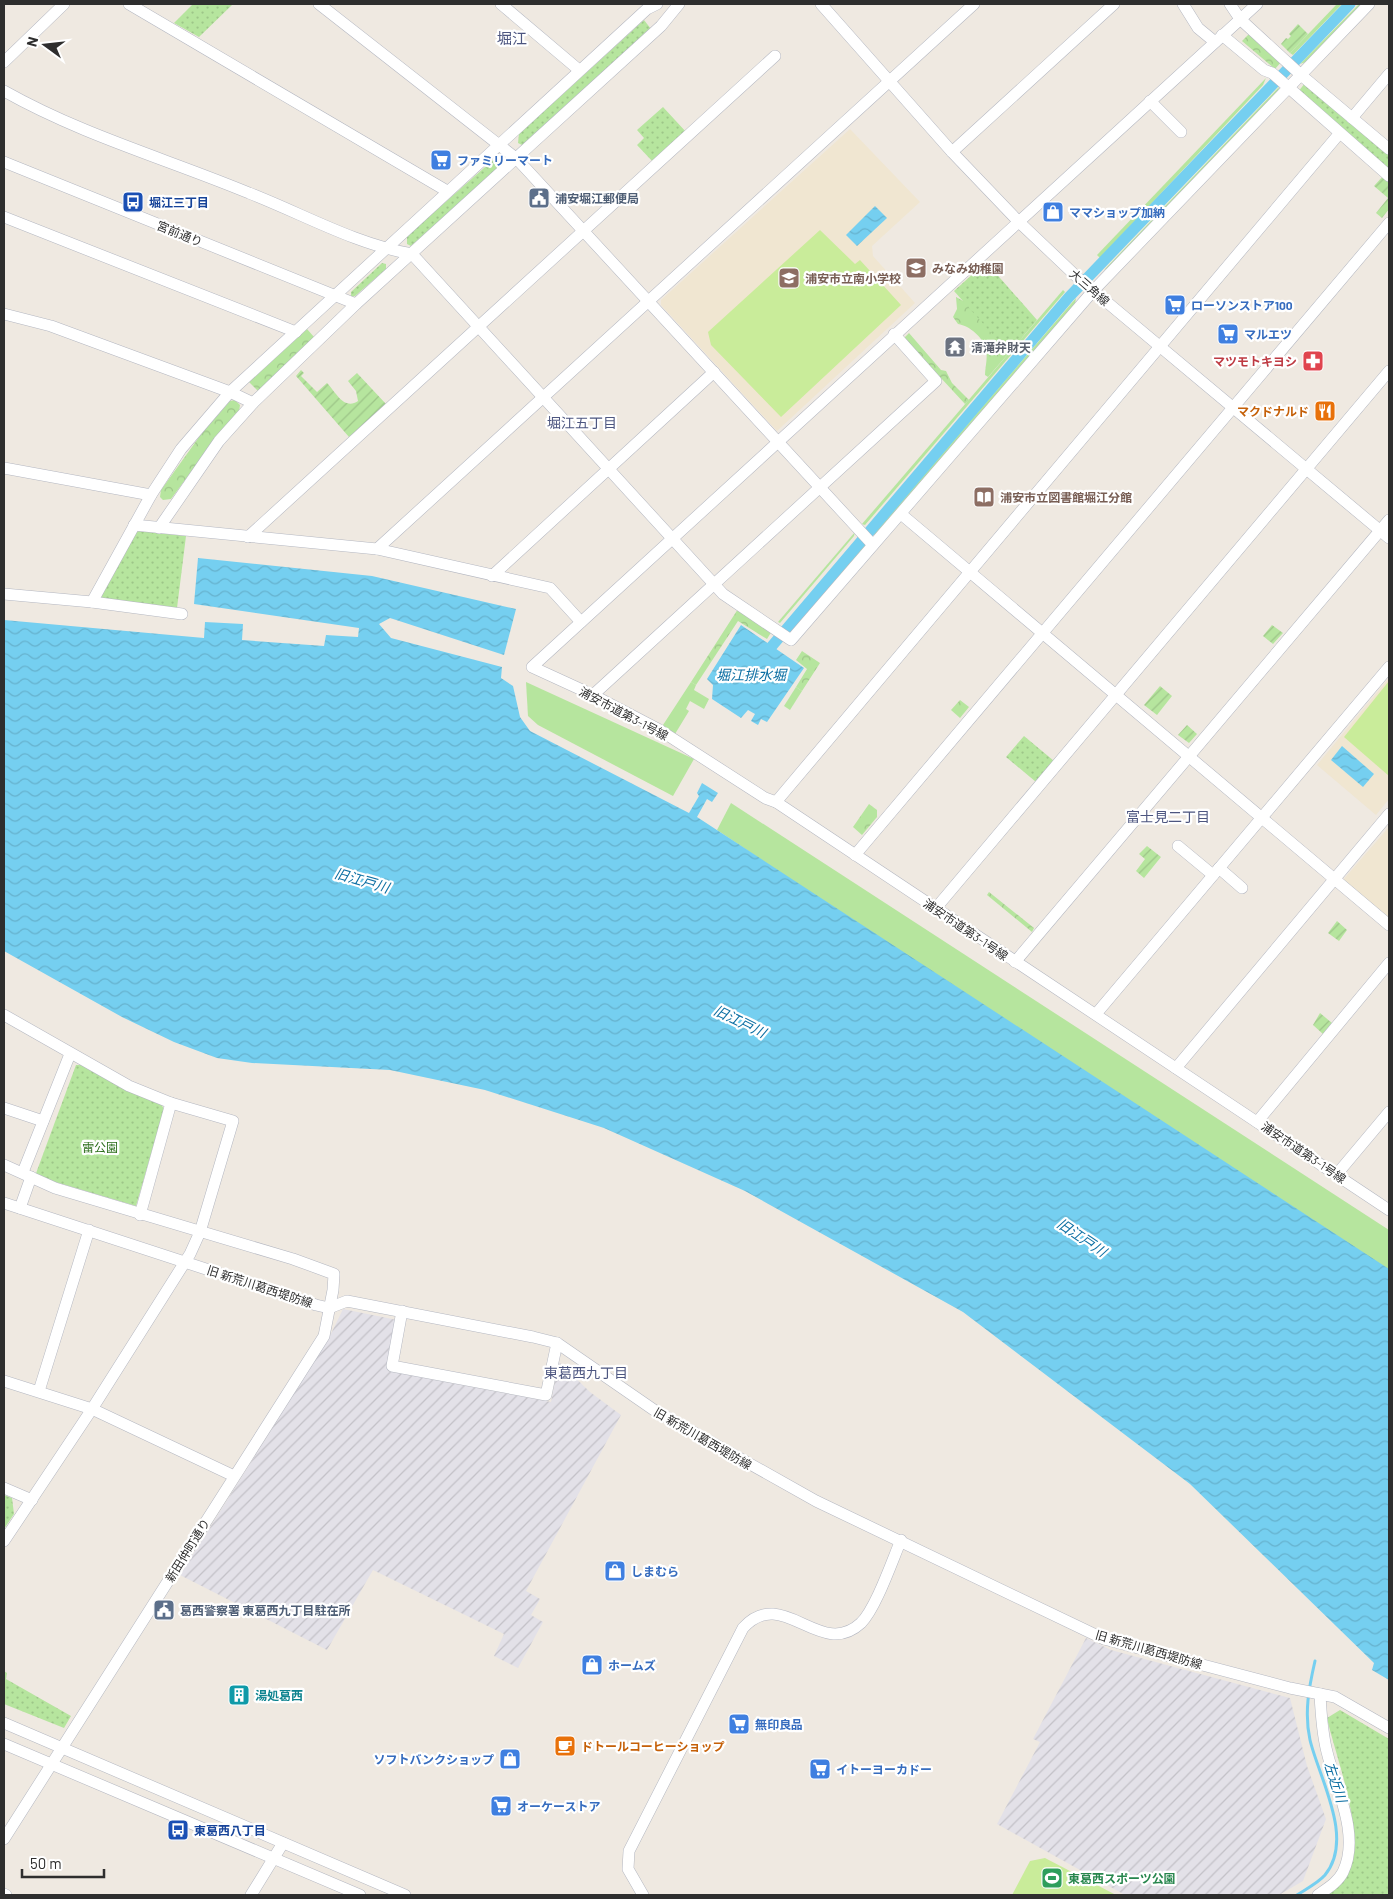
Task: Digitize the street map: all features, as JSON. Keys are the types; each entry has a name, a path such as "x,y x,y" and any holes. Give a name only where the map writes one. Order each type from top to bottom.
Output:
{"street":[{"path":"4,62 64,4"},
{"path":"129,4 447,191"},
{"path":"501,4 579,70"},
{"path":"159,528 219,441 252,403 356,304 661,26 679,4"},
{"path":"378,549 974,4"},
{"path":"952,152 1114,4"},
{"path":"1183,4 1198,28 1219,38 1272,74 1389,176"},
{"path":"1230,4 1240,19 1284,60 1389,149"},
{"path":"134,525 378,549 550,588 581,622 1257,4"},
{"path":"4,91 68,124 249,192 386,250 412,254 723,594 792,640 1091,289 1285,87 1369,4"},
{"path":"323,5 517,159 873,546"},
{"name":"大三角線","path":"826,5 952,152 1018,221 1078,278 1385,535"},
{"path":"92,602 151,495 181,449 230,392 649,6"},
{"path":"248,537 775,56"},
{"path":"1352,118 1389,74"},
{"path":"1150,101 1181,132"},
{"path":"776,802 1339,134"},
{"name":"宮前通り","path":"4,162 356,304"},
{"path":"4,217 296,332"},
{"path":"855,855 1389,223"},
{"path":"4,314 51,326 230,392 252,403"},
{"path":"593,695 936,381 894,334"},
{"path":"492,576 714,372"},
{"path":"936,908 1389,372"},
{"path":"4,468 151,495"},
{"path":"901,514 1389,924"},
{"path":"1015,962 1190,755 1385,535 1389,520"},
{"path":"4,594 92,602 182,614"},
{"name":"浦安市道第3-1号線","path":"581,622 532,667 593,695 658,729 765,798 776,802 1389,1210"},
{"path":"1096,1014 1389,667"},
{"path":"1176,1068 1389,814"},
{"path":"1178,846 1242,888"},
{"path":"1257,1122 1389,963"},
{"path":"4,1015 129,1086 171,1103 233,1121 200,1232 185,1261 92,1409 4,1541"},
{"path":"20,1208 27,1175 44,1121 70,1054"},
{"path":"140,1215 171,1103"},
{"path":"4,1108 44,1121"},
{"path":"1337,1174 1389,1112"},
{"path":"4,1165 55,1188 200,1232"},
{"name":"旧 新荒川葛西堤防線","path":"4,1203 329,1308 347,1301 533,1336 557,1344 654,1410 816,1501 901,1540 1104,1639 1335,1697 1389,1728"},
{"path":"39,1391 89,1230"},
{"name":"新田仲町通り","path":"4,1839 324,1336 334,1274 200,1232"},
{"path":"402,1311 392,1366 546,1395 557,1344"},
{"path":"4,1381 92,1409 234,1476"},
{"path":"4,1488 32,1500"},
{"path":"643,1895 628,1869 628,1851 743,1628 752,1619 770,1612 786,1616 824,1634 838,1634 849,1630 861,1622 872,1605 901,1540"},
{"path":"1318,1895 1335,1883 1344,1871 1348,1852 1343,1798 1327,1753 1322,1724 1320,1694"},
{"path":"4,1723 405,1895"},
{"path":"4,1744 360,1895"},
{"path":"251,1895 283,1843"}],"shaded area":[{"name":"浦安市立南小学校","path":"850,129 920,202 872,246 873,256 915,303 777,431 661,305 661,300"},
{"path":"1389,678 1389,799 1376,815 1317,765"},
{"path":"1389,827 1389,918 1343,880"},
{"path":"343,1309 397,1320 388,1371 551,1402 559,1362 590,1392 621,1415 526,1591 540,1599 531,1615 543,1622 518,1668 494,1656 504,1634 373,1570 327,1650 180,1575 328,1340"},
{"path":"1086,1638 1111,1650 1290,1698 1307,1766 1326,1819 1303,1881 1279,1895 1125,1895 997,1824 1040,1742 1033,1739"}],"green space":[{"path":"193,4 233,4 199,37 174,23"},
{"path":"1337,4 1342,4 1293,55 1290,53"},
{"path":"1359,4 1362,4 1306,62 1300,64"},
{"path":"644,20 651,29 527,143 522,145 518,143 519,134"},
{"path":"1298,24 1308,34 1290,53 1281,44 1286,38 1288,39 1291,36 1289,34"},
{"path":"1250,33 1282,61 1275,69 1242,41"},
{"path":"1266,78 1263,85 1100,258 1097,255"},
{"path":"1305,83 1389,152 1389,170 1298,92"},
{"path":"1279,87 1278,92 1112,266 1104,270"},
{"path":"663,107 687,133 653,162 637,145 644,138 637,130"},
{"path":"493,160 499,166 498,169 411,246 407,244 407,236"},
{"path":"1383,176 1389,182 1389,209 1382,218 1376,213 1388,198 1374,186"},
{"path":"820,230 855,264 860,260 901,305 781,417 711,345 708,332"},
{"path":"986,262 1037,320 1009,353 954,291"},
{"path":"382,263 386,264 386,269 355,296 351,297 351,292"},
{"path":"1063,290 1065,292 865,525 862,524"},
{"path":"956,297 1021,333 1022,338 988,377 985,375 987,353 982,341 971,330 958,324 953,317 957,309"},
{"path":"1076,298 1075,304 876,535 873,534"},
{"path":"307,329 314,337 258,391 249,382"},
{"path":"909,333 941,370 946,371 952,383 969,400 965,404 904,338"},
{"path":"301,370 304,373 301,376 317,392 327,383 340,399 348,404 358,401 356,391 348,381 357,373 386,404 349,437 296,376"},
{"path":"235,400 240,405 239,412 216,438 171,499 163,500 160,497 161,490 202,433 230,401"},
{"path":"139,531 186,536 177,608 102,598 100,595 134,534"},
{"path":"855,532 854,536 780,623 778,622"},
{"path":"865,543 865,547 792,631 790,630"},
{"path":"738,609 772,631 767,639 738,621 696,685 691,682"},
{"path":"1272,625 1283,633 1273,644 1263,636"},
{"path":"802,651 820,663 802,691 796,687 807,669 796,660"},
{"path":"1389,681 1389,776 1344,737"},
{"path":"526,682 694,759 673,796 538,725 528,716"},
{"path":"691,682 696,685 694,690 709,699 704,709 690,701 686,709 689,711 675,734 663,725"},
{"path":"1160,686 1172,696 1157,715 1144,705"},
{"path":"796,687 802,691 790,710 784,706"},
{"path":"960,700 969,707 960,718 951,710"},
{"path":"1187,725 1197,734 1189,743 1178,735"},
{"path":"1024,736 1054,761 1036,782 1006,757"},
{"path":"731,803 1389,1230 1389,1280 717,830"},
{"path":"869,804 877,810 877,817 862,835 853,827"},
{"path":"1147,846 1161,857 1144,878 1136,871 1145,859 1139,854"},
{"path":"989,892 1034,928 1032,932 987,895"},
{"path":"1337,921 1347,930 1339,941 1328,933"},
{"path":"1320,1013 1332,1023 1323,1034 1313,1025"},
{"name":"雷公園","path":"76,1065 82,1065 161,1104 164,1109 136,1206 35,1176"},
{"path":"4,1495 12,1498 14,1514 4,1529"},
{"path":"4,1671 7,1673 6,1679 71,1716 64,1728 4,1704"},
{"path":"1340,1710 1389,1739 1389,1895 1327,1895 1344,1880 1353,1857 1354,1838 1348,1796 1327,1718"},
{"name":"東葛西スポーツ公園","path":"1045,1858 1116,1895 1012,1895 1030,1861"}],"water":[{"path":"875,206 887,218 857,246 846,235"},
{"name":"旧江戸川","path":"198,558 372,576 516,609 504,655 390,618 379,624 391,638 502,667 501,678 513,686 520,717 530,731 689,813 699,796 697,793 702,783 718,793 712,802 707,799 697,817 1389,1269 1389,1680 1372,1670 1374,1663 1190,1484 963,1312 745,1191 604,1128 485,1090 390,1070 252,1063 217,1058 174,1042 122,1017 4,951 4,620 204,638 205,622 243,624 242,640 324,646 326,635 358,637 359,628 194,604"},
{"name":"堀江排水堀","path":"741,625 804,668 767,722 761,719 758,725 751,721 755,714 748,710 741,718 712,699 713,685 707,679"},
{"path":"1342,746 1374,774 1363,787 1331,760"}],"waterway":[{"path":"772,646 1069,297 1350,4"},
{"name":"左近川","path":"1297,1895 1325,1875 1333,1860 1337,1844 1332,1808 1314,1755 1308,1730 1308,1700 1315,1661"}],"place":[{"name":"ファミリーマート","path":"441,160"},
{"name":"浦安堀江郵便局","path":"539,198"},
{"name":"堀江三丁目","path":"133,202"},
{"name":"ママショップ加納","path":"1053,212"},
{"name":"みなみ幼稚園","path":"916,268"},
{"name":"浦安市立南小学校","path":"789,278"},
{"name":"ローソンストア100","path":"1175,305"},
{"name":"マルエツ","path":"1228,334"},
{"name":"清滝弁財天","path":"955,347"},
{"name":"マツモトキヨシ","path":"1313,361"},
{"name":"マクドナルド","path":"1325,411"},
{"name":"浦安市立図書館堀江分館","path":"984,497"},
{"name":"しまむら","path":"615,1571"},
{"name":"葛西警察署 東葛西九丁目駐在所","path":"164,1610"},
{"name":"ホームズ","path":"592,1665"},
{"name":"湯処葛西","path":"239,1695"},
{"name":"無印良品","path":"739,1724"},
{"name":"ドトールコーヒーショップ","path":"565,1746"},
{"name":"ソフトバンクショップ","path":"510,1759"},
{"name":"イトーヨーカドー","path":"820,1769"},
{"name":"オーケーストア","path":"501,1806"},
{"name":"東葛西八丁目","path":"178,1830"},
{"name":"東葛西スポーツ公園","path":"1052,1878"}],"district":[{"name":"堀江","path":"512,38"},
{"name":"堀江五丁目","path":"582,422"},
{"name":"富士見二丁目","path":"1168,816"},
{"name":"東葛西九丁目","path":"586,1372"}]}
